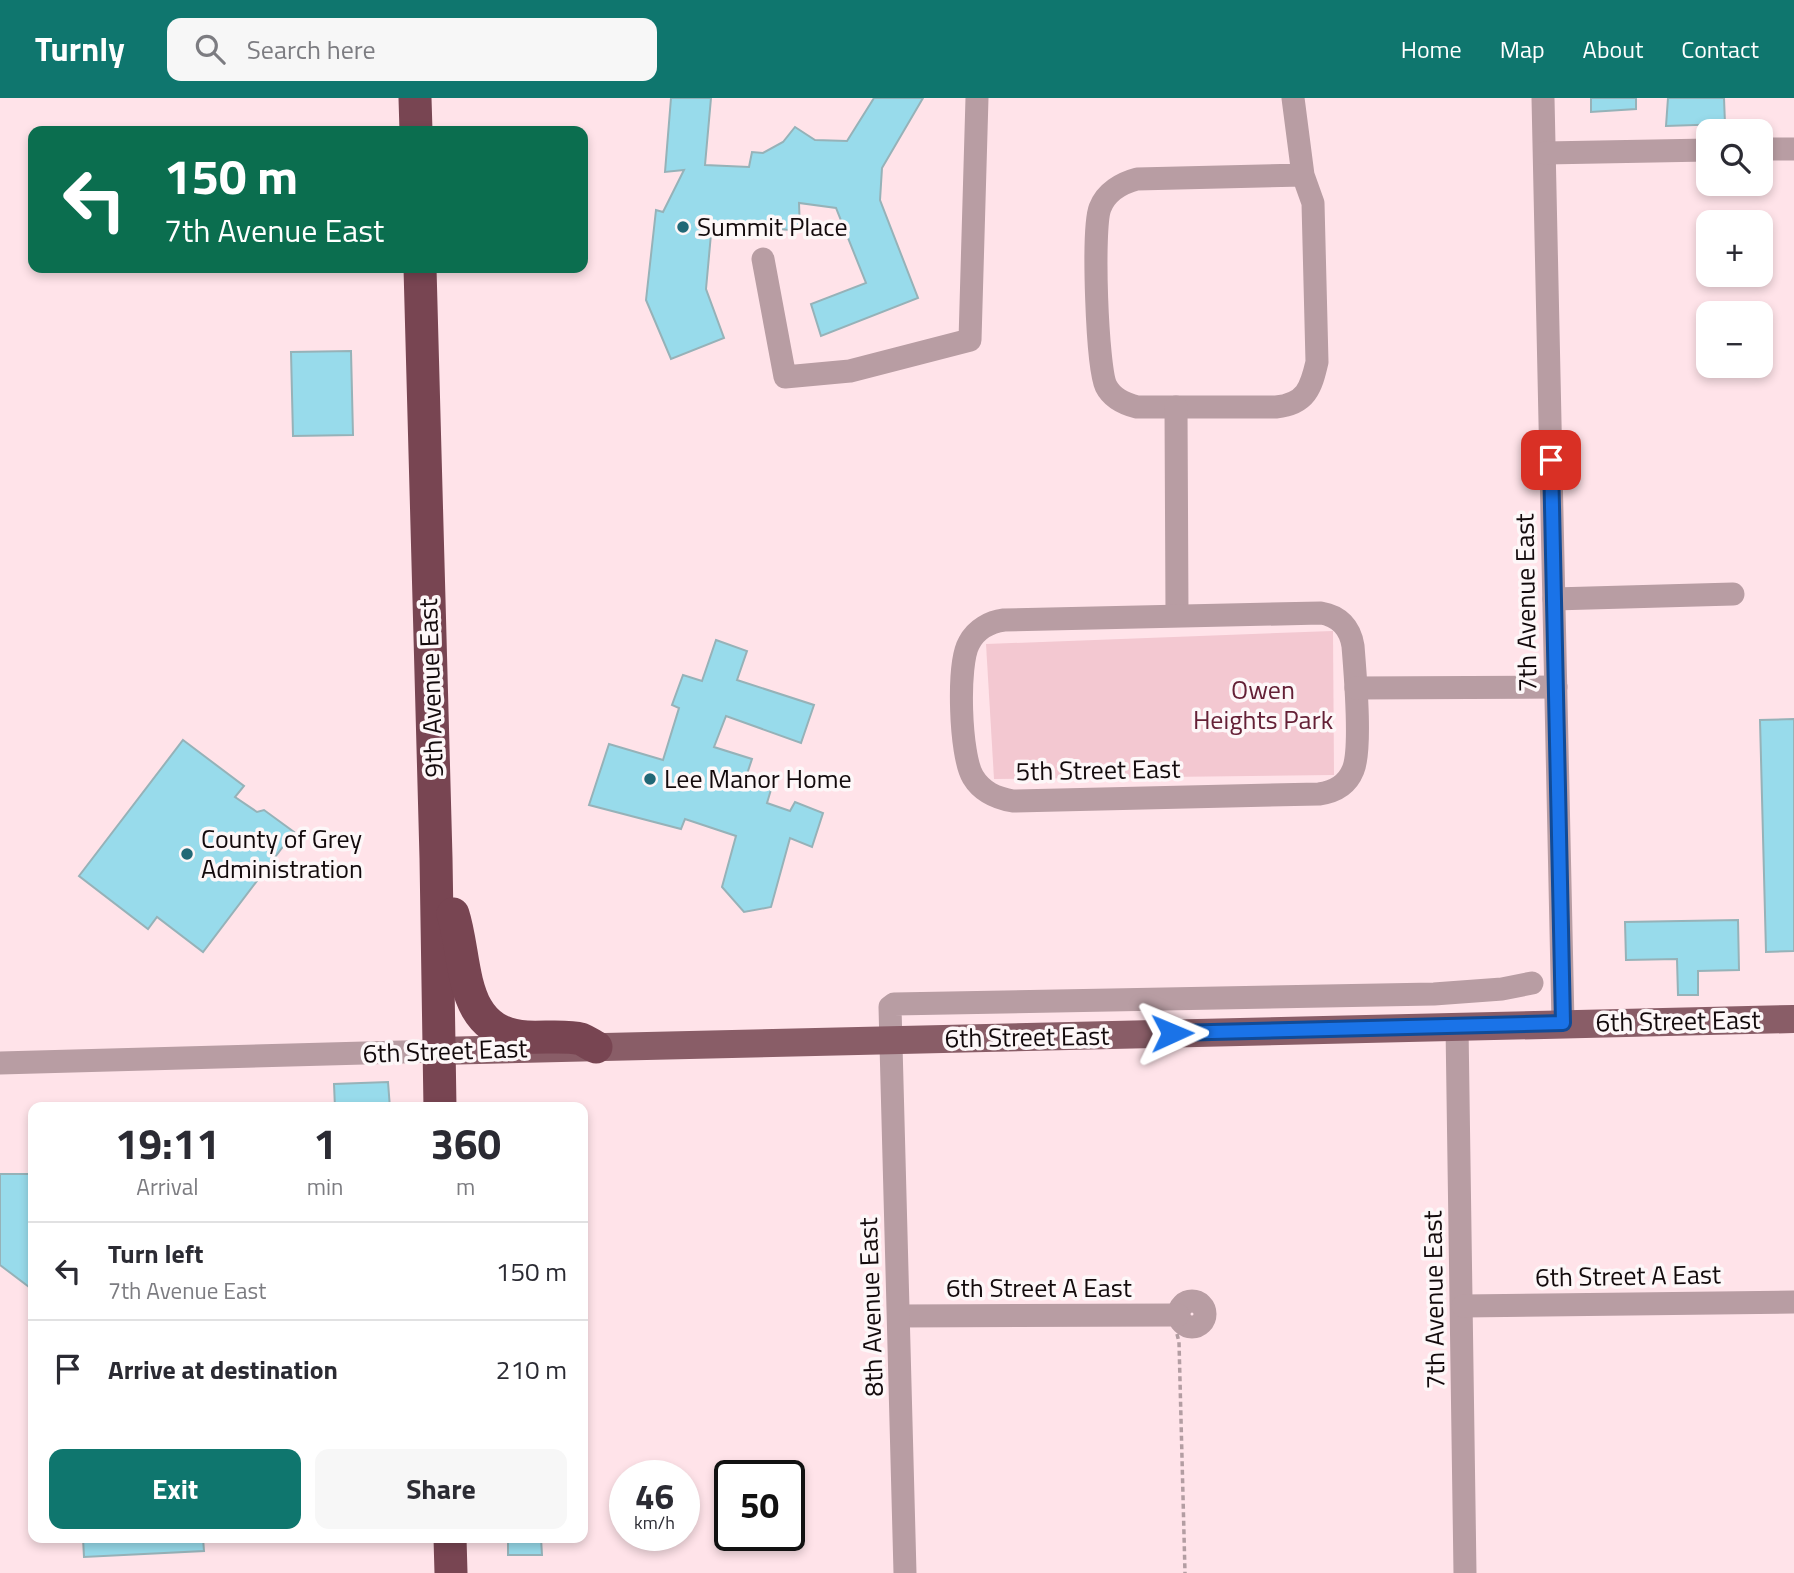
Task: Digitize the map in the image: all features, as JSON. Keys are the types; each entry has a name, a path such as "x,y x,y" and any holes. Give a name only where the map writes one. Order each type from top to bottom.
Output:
{"highway":[{"path":"415,98 416,126"},
{"name":"9th Avenue East","path":"420,273 440,1102"},
{"path":"436,858 457,925 460,958 468,993 482,1015 496,1028 517,1036 581,1039 596,1047"},
{"path":"450,1543 451,1573"}],"main road":[{"name":"6th Street East","path":"438,1051 1794,1019"}],"street":[{"path":"763,259 785,377 850,371 970,340 976,98"},
{"path":"1293,98 1303,175 1313,203 1317,362 1312,385 1297,401 1284,406 1129,405 1117,398 1106,386 1100,363 1096,234 1100,209 1110,194 1118,187 1137,179 1303,175"},
{"name":"7th Avenue East","path":"1543,98 1563,1023"},
{"path":"1773,149 1794,149"},
{"path":"1545,153 1696,150"},
{"path":"1176,407 1177,614"},
{"path":"1554,599 1734,594"},
{"name":"5th Street East","path":"1321,613 1335,617 1344,624 1352,640 1357,755 1355,767 1344,784 1326,793 1013,801 993,796 977,783 971,774 965,753 961,692 965,651 978,631 1004,620 1177,614 1321,613"},
{"path":"1356,688 1556,687"},
{"name":"6th Street East","path":"890,1040 888,1012 894,1003 1468,992 1532,982"},
{"path":"1358,995 1359,1028"},
{"path":"1171,998 1172,1033"},
{"name":"7th Avenue East","path":"1457,1026 1465,1573"},
{"name":"8th Avenue East","path":"890,1040 905,1573"},
{"name":"6th Street East","path":"0,1063 438,1051"},
{"name":"6th Street A East","path":"1463,1306 1794,1302"},
{"name":"6th Street A East","path":"899,1316 1176,1321"}],"path":[{"path":"1176,1321 1179,1342 1185,1573"}],"green space":[{"name":"Owen Heights Park","path":"1333,631 1334,775 994,779 986,644"}],"building":[{"name":"Summit Place","path":"671,98 711,98 705,165 749,167 752,152 763,153 783,142 795,127 815,140 847,141 874,98 923,98 882,168 880,200 918,298 821,336 811,304 866,283 836,208 799,203 800,231 712,223 706,289 724,338 671,359 646,300 656,210 663,212 684,170 665,172"},
{"path":"1591,98 1636,98 1636,109 1591,112"},
{"path":"1668,98 1724,98 1725,119 1696,119 1696,125 1666,126"},
{"path":"351,351 353,435 293,436 291,352"},
{"name":"Lee Manor Home","path":"716,640 747,651 737,680 814,705 801,743 726,716 714,747 752,759 747,774 773,783 767,803 790,811 795,802 823,813 812,847 790,838 771,907 744,912 722,887 736,836 685,819 681,829 589,805 609,744 663,760 679,708 672,705 683,675 702,681"},
{"path":"1794,719 1794,951 1766,952 1760,720"},
{"name":"County of Grey Administration","path":"183,740 244,786 235,797 257,812 264,810 294,832 203,952 157,917 148,929 79,876"},
{"path":"1738,920 1739,970 1698,971 1698,995 1678,995 1677,959 1626,960 1625,922"},
{"path":"388,1082 390,1102 335,1102 334,1084"},
{"path":"0,1174 28,1174 28,1286 0,1265"},
{"path":"83,1543 203,1543 204,1551 84,1557"},
{"path":"508,1543 541,1543 542,1555 508,1555"}],"place":[{"name":"Summit Place","path":"683,227"},
{"name":"Lee Manor Home","path":"650,779"},
{"name":"County of Grey Administration","path":"187,854"}],"route":[{"path":"1172,1033 1563,1023 1551,460"}]}
